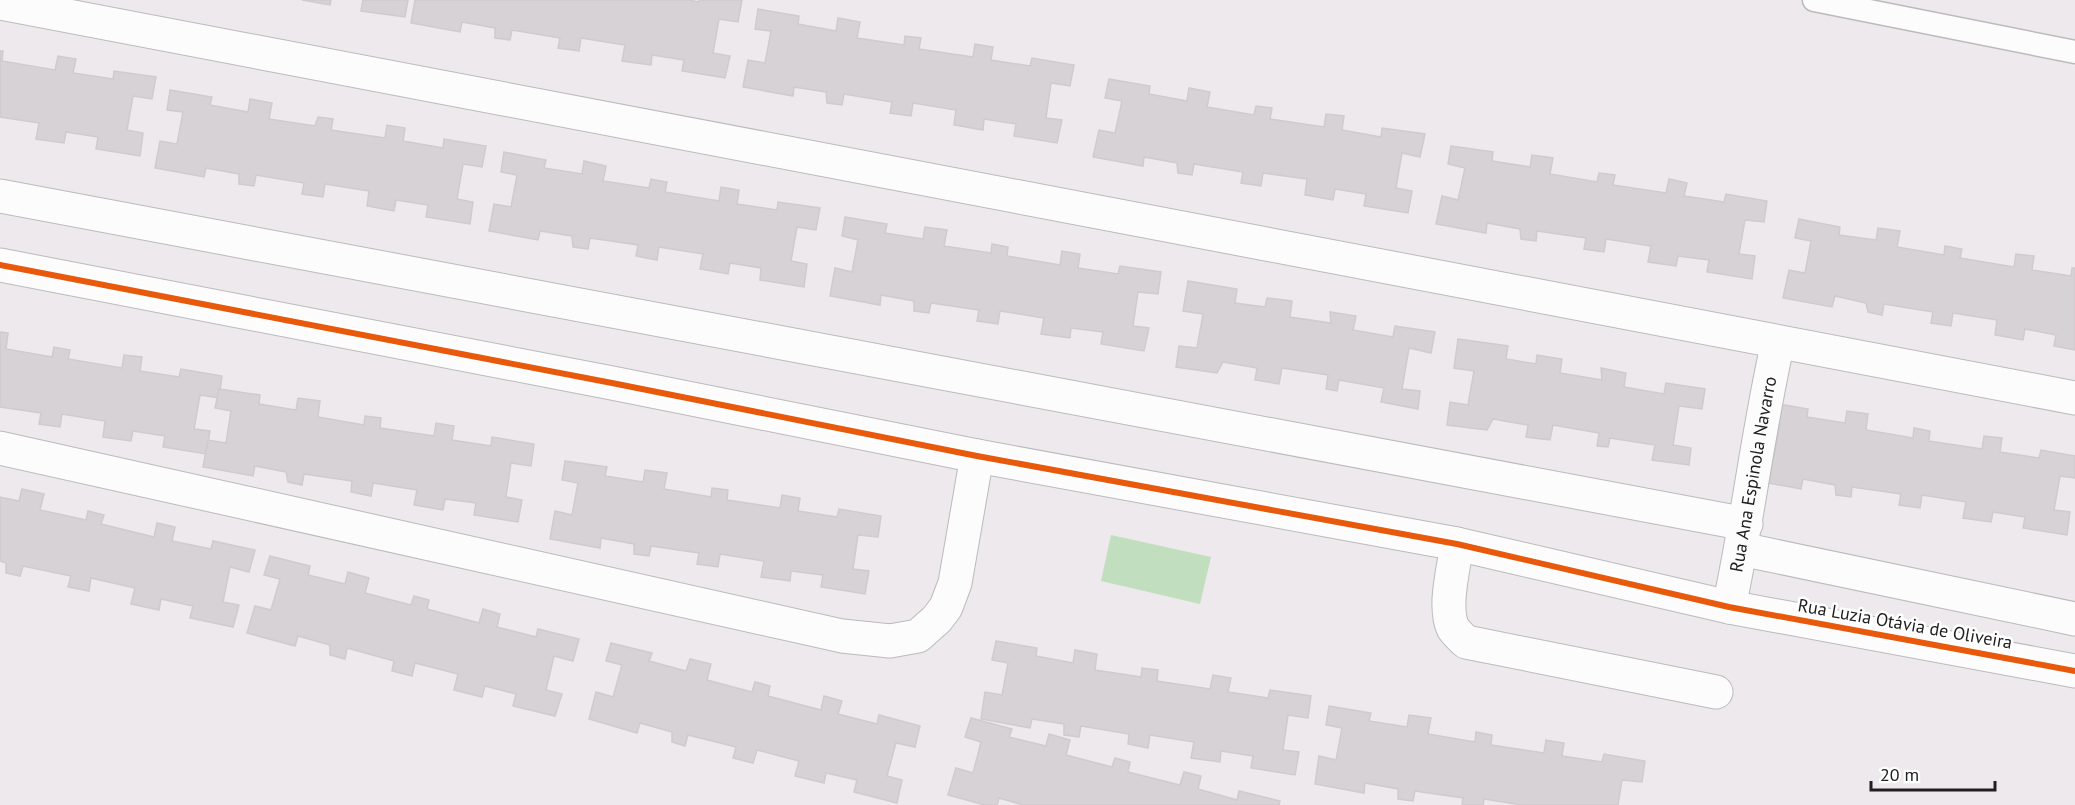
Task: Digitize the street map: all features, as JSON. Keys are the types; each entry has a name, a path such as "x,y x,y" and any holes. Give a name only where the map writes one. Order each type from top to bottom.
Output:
{"street":[{"path":"0,3 2075,398"},
{"name":"Rua Luzia Otávia de Oliveira","path":"0,196 1744,537 2075,619"},
{"name":"Rua Luzia Otávia de Oliveira","path":"0,265 977,456 1457,544 1729,607 2075,671"},
{"name":"Rua Ana Espinola Navarro","path":"1729,607 1744,537 1766,394 1778,342"},
{"path":"0,448 842,636 890,640 918,636 937,619 946,607 955,583 977,456"},
{"path":"1457,544 1449,616 1454,630 1466,642 1716,692"}],"lane":[{"path":"1814,0 2075,52"}],"shaded area":[{"path":"1111,535 1211,557 1200,604 1101,581"}],"building":[{"path":"302,0 331,0 330,5"},
{"path":"363,0 408,0 405,17 361,11"},
{"path":"415,0 689,0 699,2 699,0 742,0 738,22 719,19 713,53 730,56 725,78 682,71 684,60 652,55 651,65 622,61 625,45 581,38 579,51 558,48 560,38 512,30 510,40 495,38 495,28 462,22 460,32 411,23"},
{"path":"758,9 799,16 798,24 836,31 838,18 860,22 857,38 904,45 905,36 921,38 919,49 973,57 975,44 993,47 991,60 1030,66 1032,58 1074,65 1070,86 1051,83 1046,118 1062,120 1057,143 1014,136 1016,124 984,119 983,130 954,125 956,110 913,103 911,116 890,113 892,102 844,94 842,105 827,103 826,92 794,87 793,96 743,87 748,60 765,63 771,31 755,29"},
{"path":"0,51 3,51 2,61 55,70 58,56 76,59 73,73 113,79 114,71 156,77 152,99 133,96 127,130 143,133 140,156 96,149 98,137 66,132 64,143 36,139 39,123 0,117"},
{"path":"1109,79 1150,86 1149,94 1187,101 1189,88 1210,92 1207,107 1254,115 1256,106 1272,108 1270,119 1324,127 1326,114 1344,116 1342,130 1381,137 1382,128 1425,134 1420,157 1402,153 1396,188 1412,191 1408,213 1364,206 1366,194 1335,189 1333,200 1305,195 1307,179 1263,173 1261,186 1241,183 1243,172 1194,164 1192,175 1178,173 1177,163 1144,157 1143,166 1093,157 1099,130 1115,133 1122,101 1105,98"},
{"path":"170,90 212,97 210,105 248,112 250,99 272,103 269,119 315,126 318,117 333,119 331,130 385,138 387,125 405,128 403,141 443,148 444,139 486,146 482,167 463,164 457,199 473,202 470,224 426,217 428,205 396,200 394,211 367,206 369,191 325,184 323,197 302,194 304,183 256,175 254,186 239,184 239,174 206,168 204,177 155,168 160,141 177,144 183,112 167,110"},
{"path":"1451,146 1493,152 1492,161 1530,167 1532,155 1553,158 1550,174 1597,182 1599,173 1615,175 1613,185 1666,193 1669,179 1687,183 1684,196 1724,202 1726,194 1767,201 1764,222 1745,220 1739,254 1755,256 1752,279 1707,272 1709,260 1678,256 1676,266 1648,262 1651,246 1606,239 1604,252 1584,249 1586,238 1537,231 1536,241 1521,239 1520,229 1487,223 1486,233 1436,224 1442,196 1458,200 1465,168 1448,164"},
{"path":"504,152 546,160 544,168 582,174 584,161 606,166 603,181 649,188 651,179 667,182 665,192 719,201 721,187 739,190 737,204 777,210 778,202 820,208 816,230 797,227 791,261 807,264 804,287 760,280 761,268 730,263 728,274 700,269 703,254 659,247 657,260 636,256 638,245 590,238 588,249 573,247 572,236 540,231 538,240 489,231 494,204 511,207 517,175 501,172"},
{"path":"845,217 887,224 885,233 923,239 925,227 947,230 944,246 991,253 992,244 1008,247 1007,256 1060,265 1062,251 1080,254 1078,268 1118,274 1120,266 1161,272 1158,294 1138,292 1133,326 1149,328 1144,351 1101,344 1103,332 1071,328 1070,338 1041,334 1044,318 1000,311 998,324 977,321 979,310 931,303 929,313 914,311 914,301 881,295 880,305 830,296 835,268 852,272 858,240 842,236"},
{"path":"1799,219 1840,227 1839,235 1876,240 1878,228 1900,231 1897,247 1944,255 1945,246 1962,249 1960,258 2014,267 2016,254 2034,256 2032,270 2071,276 2072,268 2075,268 2075,350 2054,346 2056,335 2025,329 2023,340 1995,335 1997,320 1953,313 1951,326 1931,323 1933,312 1884,304 1882,315 1868,312 1866,303 1835,296 1832,307 1783,298 1789,270 1805,273 1811,241 1795,238"},
{"path":"1188,281 1237,289 1235,303 1265,307 1267,298 1292,301 1290,317 1331,323 1330,312 1356,316 1353,330 1393,337 1395,326 1435,332 1431,353 1409,348 1402,389 1420,391 1418,409 1381,402 1384,388 1339,380 1337,391 1326,389 1328,375 1282,368 1279,384 1255,380 1257,368 1223,362 1217,373 1176,367 1179,346 1197,348 1203,314 1183,311"},
{"path":"0,332 8,333 6,349 52,357 54,347 70,350 68,359 122,368 124,355 142,357 140,371 179,377 181,369 222,376 219,398 200,395 194,429 210,431 206,454 163,447 165,436 133,431 131,441 103,437 105,421 62,414 60,427 39,424 41,413 0,407"},
{"path":"1458,339 1508,346 1506,359 1536,364 1537,355 1562,359 1560,373 1602,380 1601,368 1626,373 1624,387 1664,394 1666,383 1705,389 1702,409 1679,406 1673,445 1691,448 1689,465 1652,460 1655,445 1610,438 1608,447 1597,446 1599,433 1553,425 1550,440 1526,437 1528,425 1493,419 1487,430 1447,425 1450,402 1468,405 1474,371 1454,368"},
{"path":"219,389 260,395 259,404 296,410 298,398 320,401 318,417 364,425 365,416 381,418 380,428 434,436 436,423 454,426 452,440 491,446 492,437 534,444 531,466 511,463 506,497 522,500 518,522 474,515 476,503 445,499 443,510 414,505 417,490 373,483 371,496 351,492 352,481 304,474 302,485 288,482 286,472 255,466 253,476 203,467 208,440 226,443 231,411 215,408"},
{"path":"1767,402 1808,409 1807,417 1845,423 1847,411 1868,414 1866,430 1913,438 1914,428 1930,431 1929,441 1982,449 1984,436 2002,438 2000,452 2039,458 2041,450 2075,456 2075,478 2060,476 2054,510 2070,512 2067,535 2023,528 2025,517 1993,512 1991,522 1963,518 1966,502 1922,495 1920,508 1899,505 1901,494 1852,487 1851,497 1836,495 1835,485 1803,479 1801,489 1752,480 1757,452 1774,456 1780,424 1763,420"},
{"path":"565,461 607,467 605,476 643,482 645,470 667,473 664,489 711,497 712,488 728,490 727,500 780,508 782,495 800,498 798,511 837,517 839,509 881,516 878,537 858,535 853,569 869,571 865,594 821,587 823,575 791,571 790,581 761,577 764,561 720,554 718,567 697,564 699,553 651,546 649,556 634,554 634,544 601,538 600,548 550,539 555,511 572,515 578,483 562,480"},
{"path":"22,489 44,494 40,510 86,520 88,511 104,515 101,524 154,537 157,523 175,527 172,541 211,549 213,541 255,550 249,572 230,567 223,602 239,605 233,627 190,618 193,606 161,599 159,610 131,604 135,588 91,578 89,591 68,587 71,576 23,566 20,576 6,573 6,563 0,561 0,497 19,501"},
{"path":"270,556 310,566 308,575 345,584 348,572 369,578 365,593 411,605 414,596 429,600 427,609 479,623 483,609 500,614 497,627 536,637 538,629 579,639 573,661 554,656 546,690 562,694 555,716 513,706 516,694 485,686 482,697 454,690 458,674 415,663 412,676 392,671 394,661 347,648 345,659 330,655 330,645 298,636 295,646 247,633 255,606 271,610 280,579 264,575"},
{"path":"996,641 1037,648 1036,656 1073,663 1075,650 1097,654 1095,670 1141,677 1142,668 1158,670 1157,681 1210,689 1213,675 1231,678 1228,692 1268,698 1270,690 1311,696 1308,718 1288,715 1283,750 1299,752 1295,775 1251,768 1253,756 1221,751 1220,762 1191,758 1194,742 1150,735 1148,748 1128,744 1129,734 1081,726 1079,737 1064,735 1064,724 1032,719 1030,728 981,719 985,692 1002,695 1008,663 992,660"},
{"path":"611,643 652,653 649,661 686,671 690,659 711,664 707,680 752,692 755,682 770,686 768,696 821,710 824,696 842,701 838,714 877,724 879,715 920,726 915,747 896,743 887,776 902,780 897,803 854,792 857,780 826,773 824,783 795,776 799,761 757,750 753,763 733,758 736,747 688,735 685,746 672,742 672,732 640,723 637,733 589,719 596,692 613,697 622,665 606,661"},
{"path":"1329,706 1371,713 1369,721 1407,727 1409,715 1431,718 1428,734 1475,742 1476,732 1492,735 1491,745 1544,753 1546,740 1564,743 1562,756 1602,762 1604,754 1645,761 1642,782 1622,780 1618,805 1522,805 1484,799 1483,805 1462,805 1463,798 1415,791 1413,801 1398,799 1398,789 1365,783 1364,793 1315,784 1319,756 1336,760 1342,728 1326,725"},
{"path":"971,718 1012,729 1009,737 1046,746 1049,734 1070,740 1066,755 1112,767 1115,758 1130,762 1128,772 1180,785 1184,772 1201,776 1198,789 1237,800 1239,791 1280,801 1279,805 1023,805 999,798 997,805 985,805 948,795 956,768 973,773 981,742 965,737"}],"cycle path":[{"path":"0,265 977,456 1457,544 1729,607 2075,671"}]}
